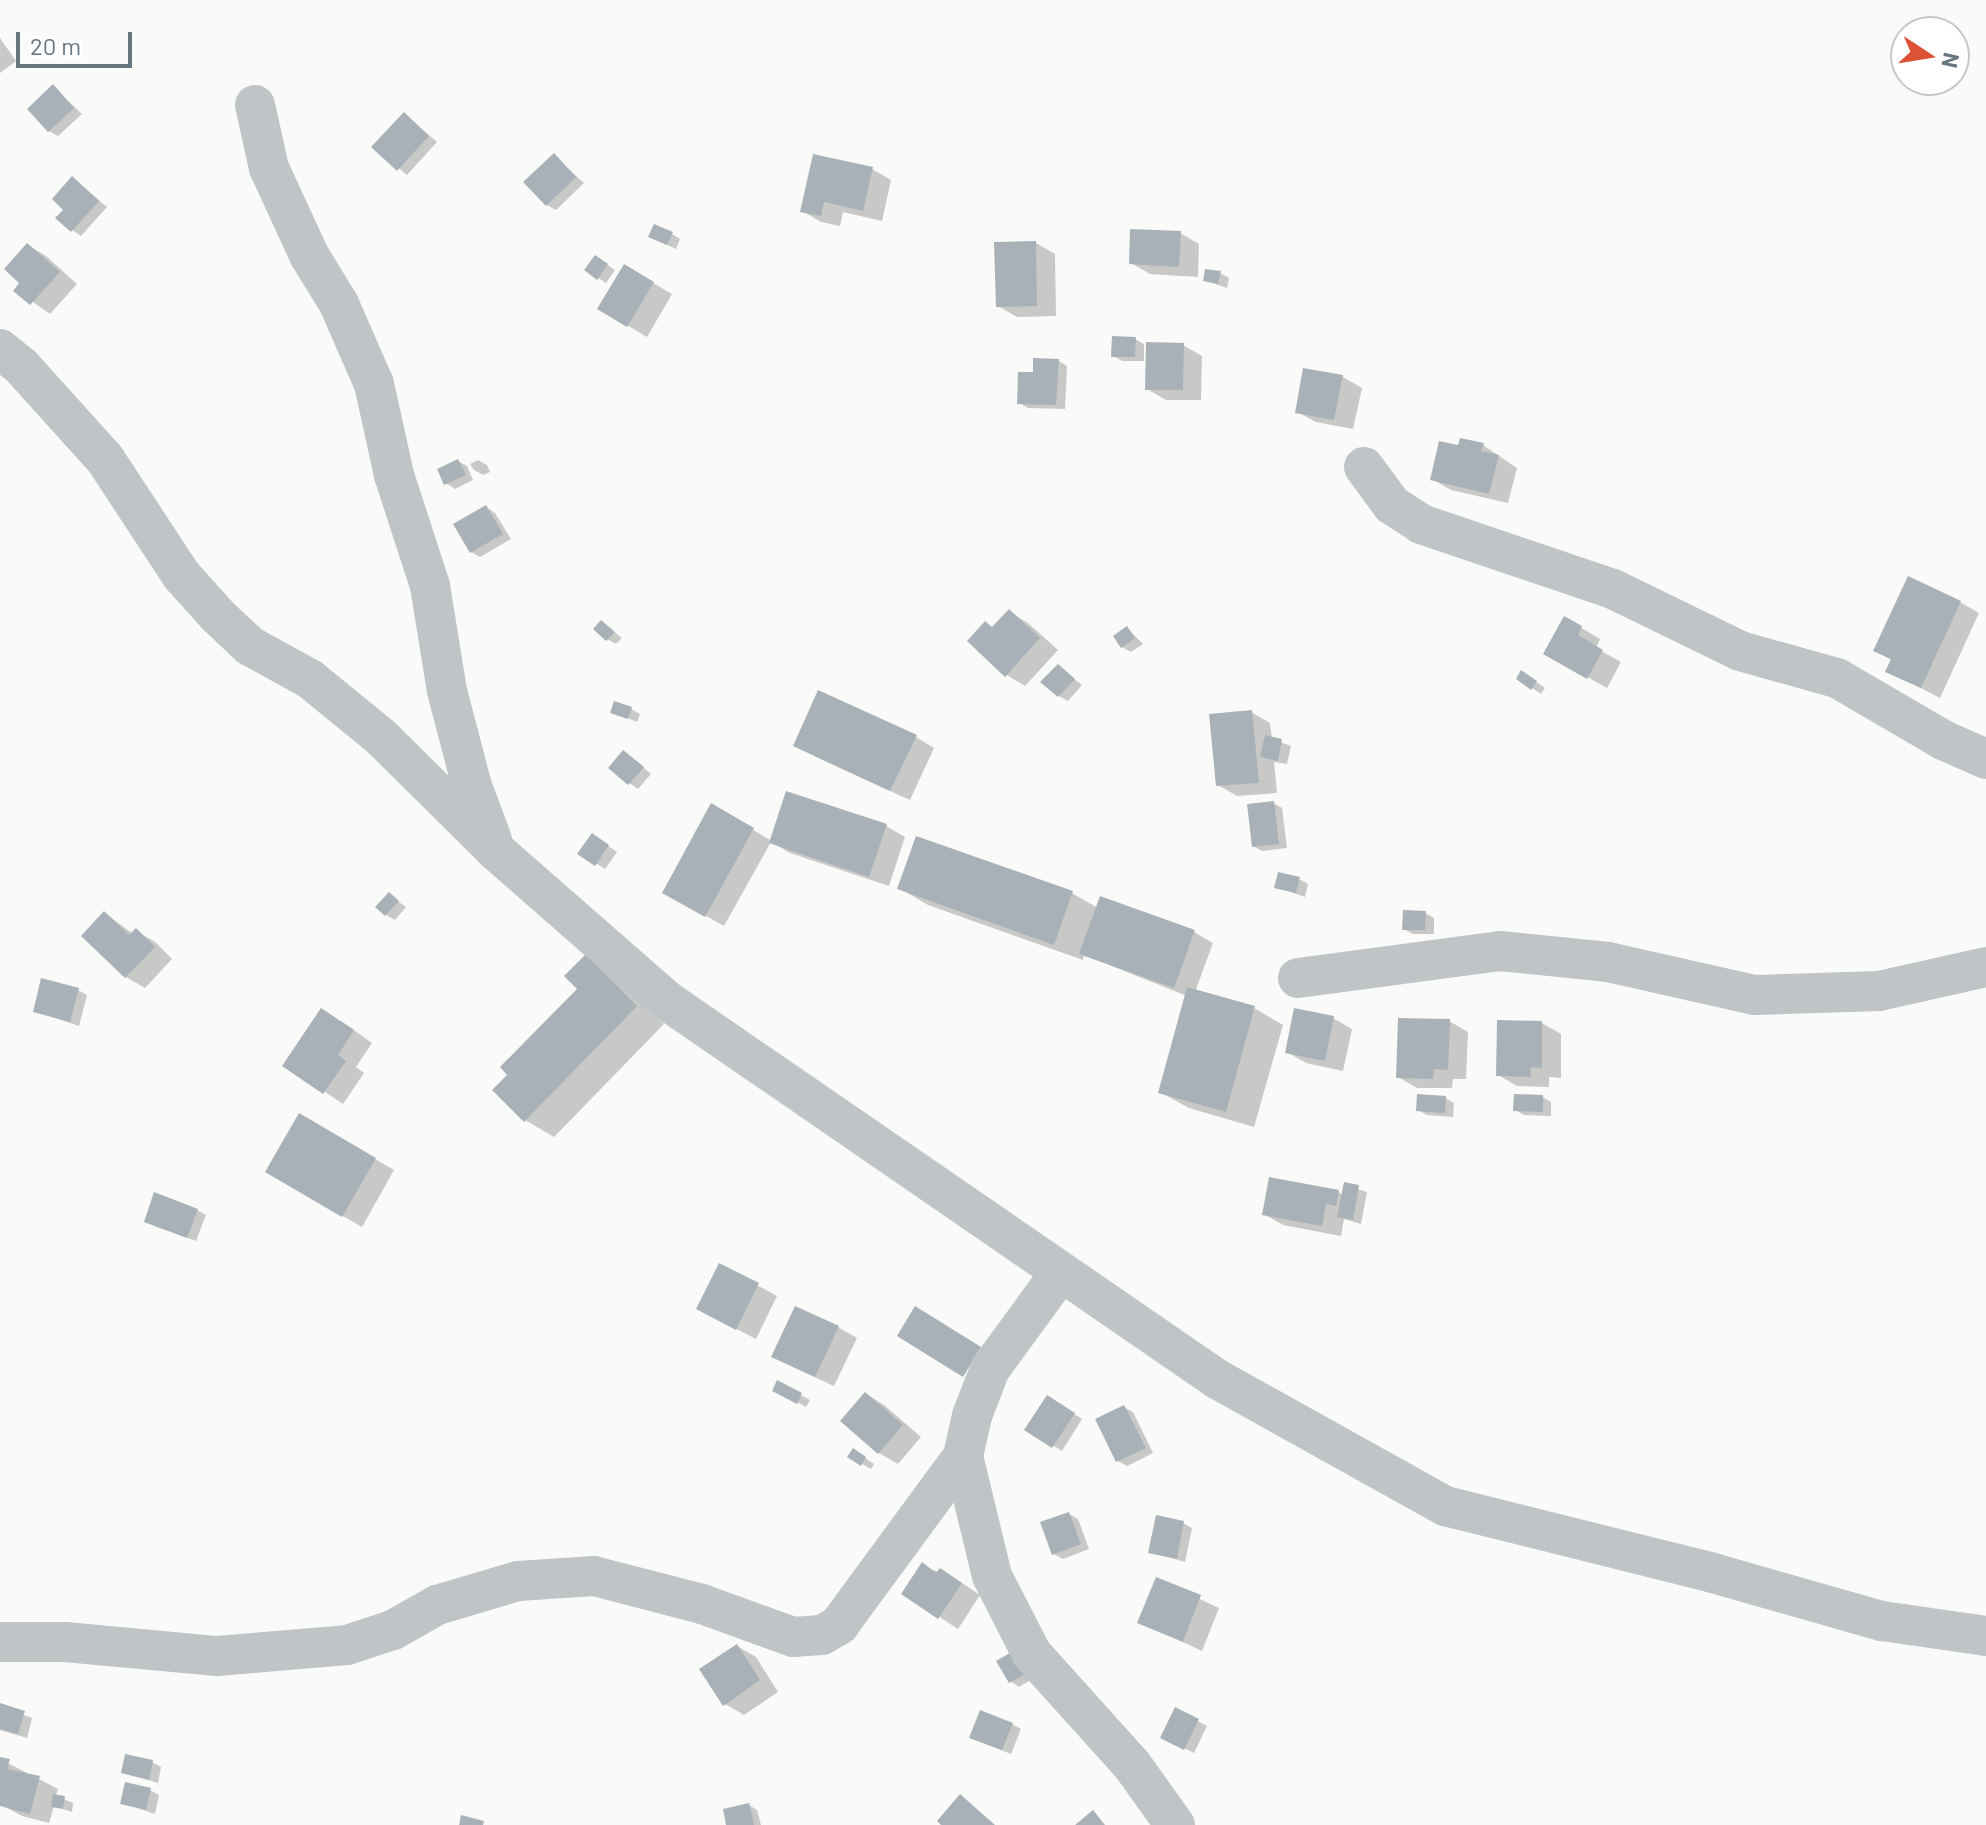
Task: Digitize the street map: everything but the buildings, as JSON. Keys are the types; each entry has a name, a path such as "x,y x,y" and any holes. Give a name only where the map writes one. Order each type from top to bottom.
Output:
{"street":[{"path":"255,105 269,168 309,255 339,304 374,384 394,475 430,586 447,691 472,786 496,851"},
{"path":"0,349 21,366 105,459 182,576 218,616 250,646 310,679 381,737 496,851 666,1000 1217,1379 1445,1506 1713,1573 1882,1621 1986,1636"},
{"path":"1364,467 1392,505 1421,524 1613,589 1740,651 1837,678 1943,740 1986,759"},
{"path":"1298,978 1500,951 1608,962 1754,995 1879,991 1986,967"},
{"path":"0,1642 65,1642 217,1656 347,1645 393,1630 437,1605 518,1581 594,1576 702,1604 793,1637 822,1635 839,1625 963,1456 972,1416 990,1369 1061,1272"},
{"path":"963,1456 992,1576 1032,1654 1132,1765 1175,1825"}]}
